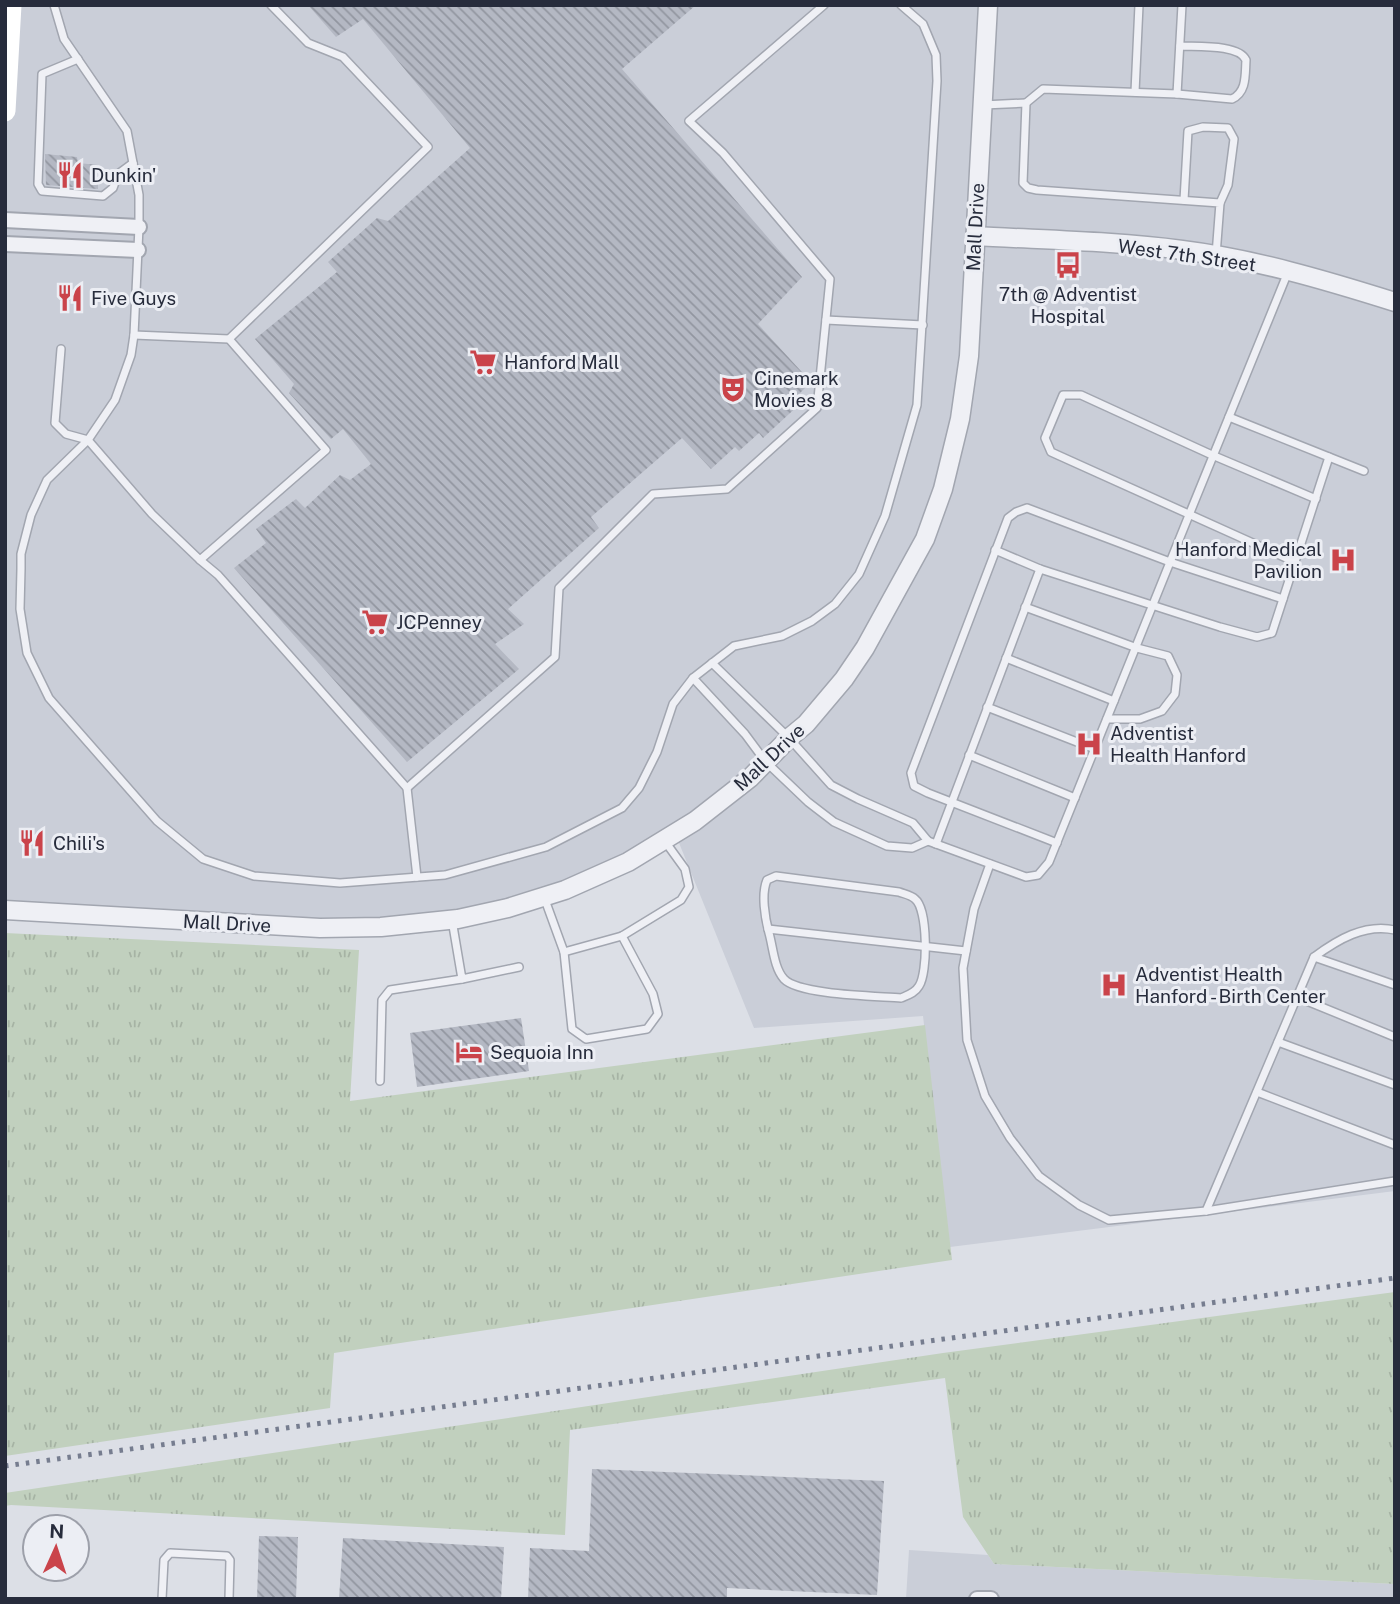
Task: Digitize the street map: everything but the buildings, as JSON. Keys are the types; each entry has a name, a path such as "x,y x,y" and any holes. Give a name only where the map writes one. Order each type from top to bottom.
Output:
{"main road":[{"path":"5,111 10,5"}],"street":[{"name":"Mall Drive","path":"5,910 320,928 381,927 452,919 508,908 605,873 695,821 750,778 806,724 845,679 888,610 925,539 943,489 960,419 969,356 988,5"},
{"path":"5,220 139,227"},
{"name":"West 7th Street","path":"975,236 1131,245 1216,255 1395,302"},
{"path":"5,244 138,250"},
{"path":"977,1599 991,1599"}],"lane":[{"path":"54,5 64,39 127,131 139,195 139,227 134,334 131,355 115,400 88,440 47,480 31,515 21,554 20,609 27,653 49,698 158,821 203,859 254,876 341,883 445,875 547,847 622,808 639,788 657,752 673,704 692,678 734,646 782,636 812,621 835,604 859,575 885,516 918,405 937,88 936,55 923,24 901,5"},
{"path":"229,339 428,147 343,57 307,43 271,5"},
{"path":"407,788 555,657 559,588 653,494 727,489 817,408 830,279 723,153 689,121 824,5"},
{"path":"1135,92 1139,5"},
{"path":"1177,94 1182,5"},
{"path":"982,105 1026,103 1043,89 1232,99 1237,97 1244,84 1247,60 1241,52 1232,49 1180,46"},
{"path":"78,59 43,74 38,184 42,191 53,194 103,196 113,188 118,174 133,163"},
{"path":"1026,103 1023,183 1028,188 1220,203"},
{"path":"1184,200 1188,131 1203,127 1227,128 1234,139 1228,185 1220,203 1216,255"},
{"path":"712,663 789,738 831,785 914,822 932,842 1026,877 1038,875 1049,862 1057,843 1288,272"},
{"path":"826,320 923,324"},
{"path":"134,334 229,339 326,450 200,560"},
{"path":"61,349 55,423 66,434 88,440 152,514 218,575 407,788 417,877"},
{"path":"1295,562 1051,452 1045,438 1063,396 1081,395 1212,456 1316,499"},
{"path":"1229,417 1364,471"},
{"path":"995,550 1040,569 1257,637 1265,636 1272,633 1329,457"},
{"path":"1057,843 914,786 911,772 1007,518 1027,508 1170,562 1283,599"},
{"path":"692,678 745,734 765,761 808,802 834,822 887,846 912,848 932,842 951,803 1040,569"},
{"path":"1026,607 1137,648 1168,656 1177,676 1175,694 1162,711 1140,719 1107,719"},
{"path":"1006,658 1114,701"},
{"path":"988,707 1095,749"},
{"path":"969,755 1075,798"},
{"path":"564,952 622,936 681,900 689,887 685,869 664,840"},
{"path":"990,864 974,909 963,968 967,1040 985,1096 1010,1138 1039,1176 1079,1205 1109,1220 1206,1211 1395,1181"},
{"path":"776,876 900,892 916,899 923,912 925,947 921,984 913,993 901,998 818,992 787,982 779,972 768,929 764,888 767,880 776,876"},
{"path":"544,896 564,952 572,1029 586,1040 647,1029 657,1014 653,994 622,936"},
{"path":"452,919 462,979"},
{"path":"768,929 966,951"},
{"path":"1206,1211 1314,957 1330,944 1365,929 1395,930"},
{"path":"1314,957 1395,985"},
{"path":"380,1081 382,1000 390,990 519,967"},
{"path":"1297,997 1395,1037"},
{"path":"1278,1042 1395,1085"},
{"path":"1257,1092 1395,1144"},
{"path":"162,1599 164,1560 170,1553 227,1556 230,1560 229,1599"}],"shaded area":[{"path":"11,5 1395,5 1395,1191 950,1247 923,1016 754,1028 675,833 605,873 424,924 5,910 5,111"},
{"path":"909,1550 988,1555 994,1564 1395,1584 1395,1599 906,1599"}],"green space":[{"path":"5,933 359,950 350,1101 925,1025 952,1260 334,1353 330,1408 5,1456"},
{"path":"1395,1292 1395,1584 994,1564 963,1517 945,1378 570,1430 565,1535 5,1506 5,1493 943,1353"}],"railway":[{"path":"5,1466 1395,1278"}],"place":[{"name":"Dunkin'","path":"70,175"},
{"name":"7th @ Adventist Hospital","path":"1068,265"},
{"name":"Five Guys","path":"70,298"},
{"name":"Hanford Mall","path":"483,362"},
{"name":"Cinemark Movies 8","path":"733,389"},
{"name":"Hanford Medical Pavilion","path":"1343,560"},
{"name":"JCPenney","path":"375,622"},
{"name":"Adventist Health Hanford","path":"1089,744"},
{"name":"Chili's","path":"32,843"},
{"name":"Adventist Health Hanford - Birth Center","path":"1114,985"},
{"name":"Sequoia Inn","path":"469,1052"}]}
